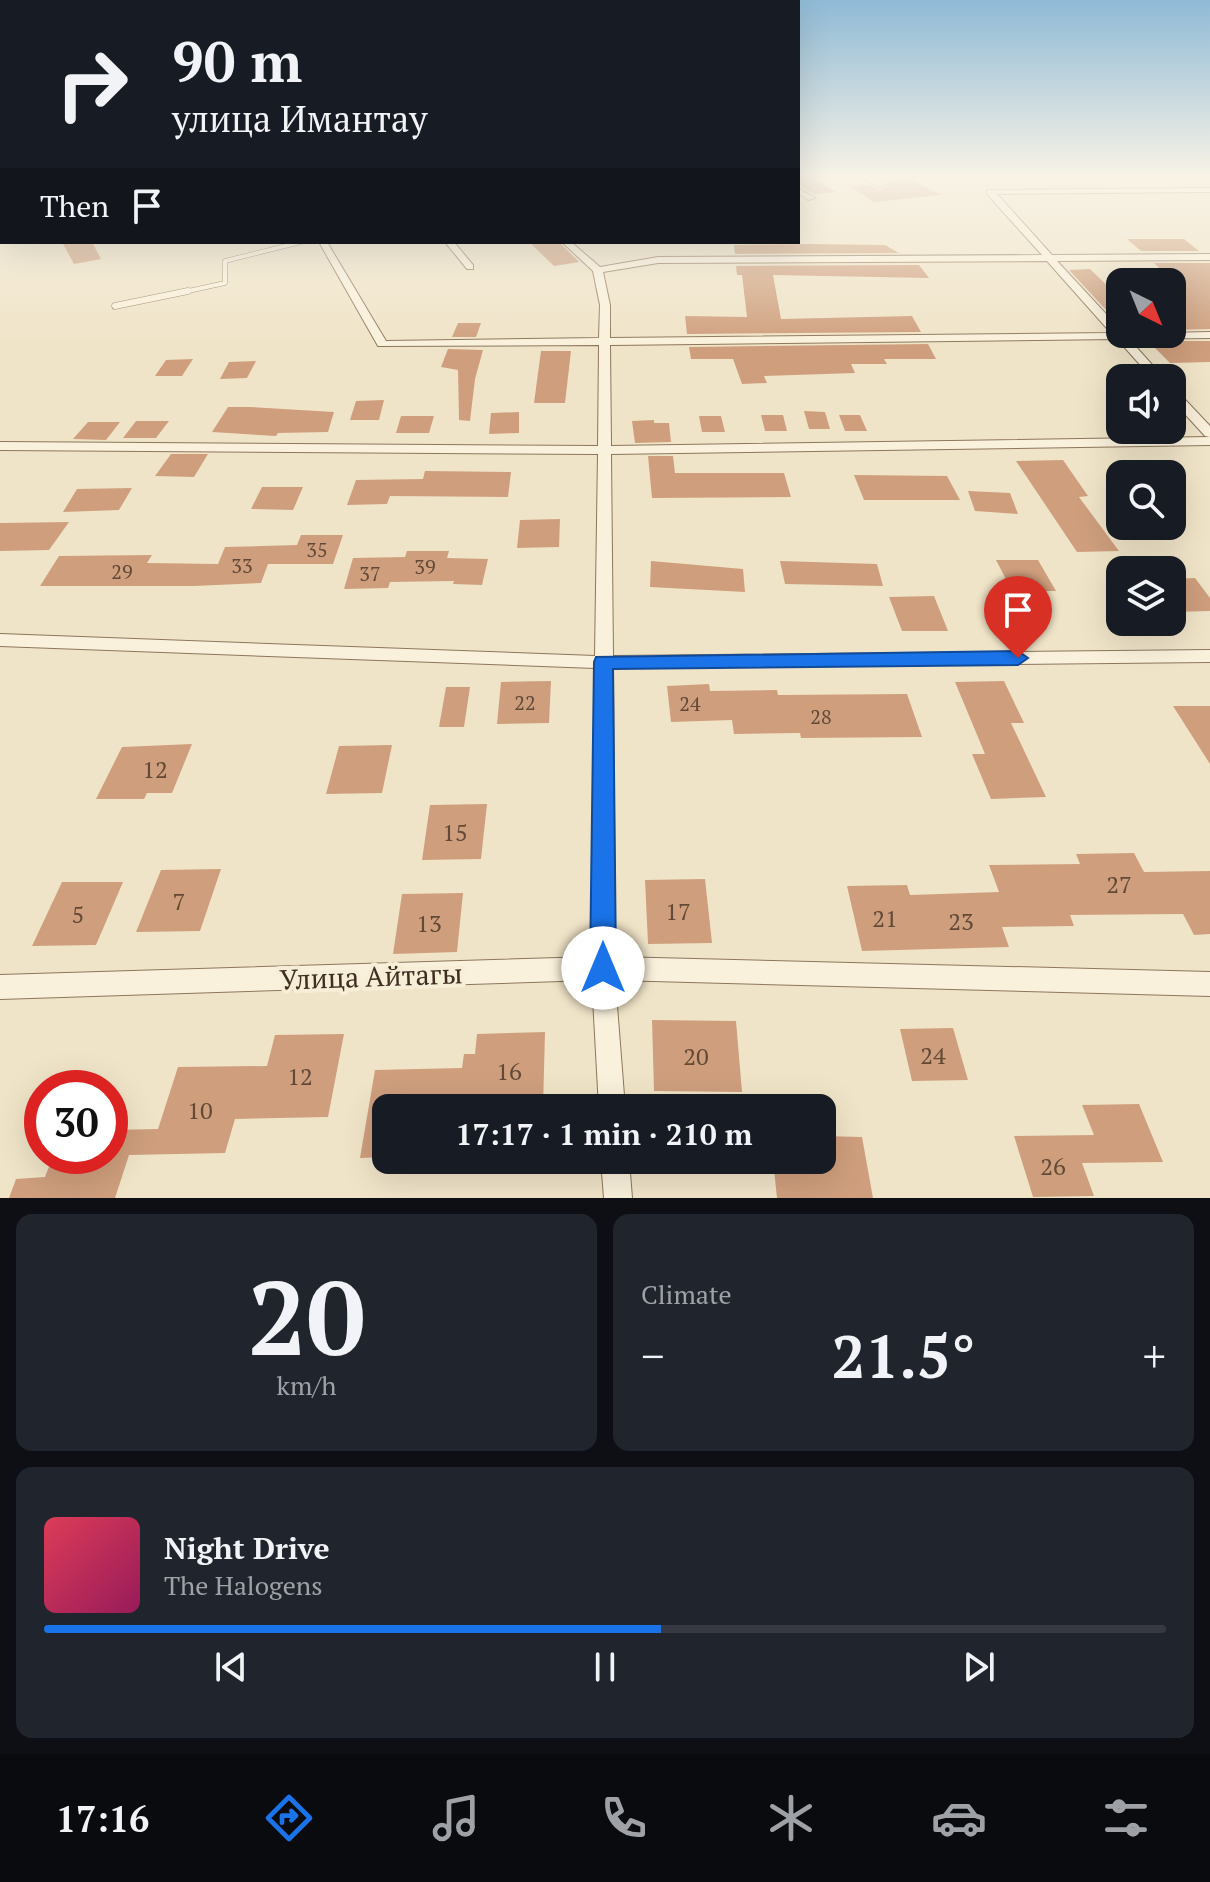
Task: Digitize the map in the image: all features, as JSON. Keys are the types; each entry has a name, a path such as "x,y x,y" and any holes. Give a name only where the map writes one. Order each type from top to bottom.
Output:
{"street":[{"path":"1027,233 1106,322"},
{"path":"324,244 382,344 1106,335"},
{"path":"451,244 470,267"},
{"path":"568,244 598,270 605,305 603,968 611,1094"},
{"path":"598,270 658,260 1210,257"},
{"path":"1186,335 1210,335"},
{"path":"1129,348 1145,364"},
{"path":"1186,408 1210,433"},
{"path":"0,446 604,450 1210,441"},
{"path":"0,640 603,662 1210,656"},
{"name":"Улица Айтагы","path":"0,987 603,968 1210,984"},
{"path":"616,1174 618,1198"}],"lane":[{"path":"115,306 225,283 225,261 293,244"}],"building":[{"path":"1127,239 1184,239 1199,251 1141,251"},
{"path":"63,244 93,244 101,259 74,264"},
{"path":"531,244 561,244 579,262 554,266"},
{"path":"734,245 885,245 899,253 735,254"},
{"path":"1154,263 1210,263 1210,329 1186,330 1186,268 1159,268"},
{"path":"919,265 929,278 773,275 781,319 912,316 921,332 687,334 685,316 747,317 742,275 737,275 736,266"},
{"path":"1090,269 1106,284 1106,310 1069,270"},
{"path":"458,323 481,323 476,337 452,337"},
{"path":"1186,341 1210,341 1210,362 1170,363 1155,348 1186,348"},
{"path":"928,344 936,359 884,359 887,364 851,364 855,373 764,376 767,383 742,384 733,359 691,359 689,347"},
{"path":"448,349 483,350 475,379 470,421 459,420 458,370 441,367"},
{"path":"541,351 571,351 565,403 534,403"},
{"path":"193,359 182,376 155,376 166,360"},
{"path":"256,361 247,378 220,379 229,362"},
{"path":"384,400 379,420 350,420 356,401"},
{"path":"228,407 334,412 328,432 278,433 276,436 212,432"},
{"path":"804,411 825,412 830,429 809,429"},
{"path":"519,412 519,433 489,434 491,413"},
{"path":"761,415 783,415 787,431 765,431"},
{"path":"839,415 860,415 867,431 845,431"},
{"path":"401,416 434,416 429,433 396,433"},
{"path":"699,416 721,416 725,432 702,432"},
{"path":"654,420 654,423 669,423 671,442 635,443 632,421"},
{"path":"136,421 169,421 156,438 123,438"},
{"path":"88,422 120,422 106,440 73,439"},
{"path":"171,454 208,454 194,477 155,476"},
{"path":"648,456 673,456 675,473 784,473 791,497 652,498"},
{"path":"1063,460 1088,496 1079,497 1106,533 1106,540 1111,540 1119,551 1077,552 1016,461"},
{"path":"425,471 511,472 508,497 390,496 387,504 347,505 356,480 423,479"},
{"path":"854,475 947,476 960,500 864,500"},
{"path":"262,487 303,487 293,510 251,509"},
{"path":"132,488 119,510 63,512 77,489"},
{"path":"968,491 1010,493 1018,514 975,511"},
{"path":"560,519 559,547 517,548 520,520"},
{"path":"69,522 49,550 0,551 0,523"},
{"path":"301,535 343,535 333,564 268,564 261,583 40,586 59,556 152,555 147,563 218,564 225,547 297,545"},
{"path":"407,551 449,551 447,558 488,559 482,585 453,584 454,581 390,582 388,588 344,589 353,558 405,557"},
{"path":"996,560 1038,560 1056,591 1012,591"},
{"path":"651,561 743,569 745,592 650,587"},
{"path":"780,561 877,564 883,586 785,584"},
{"path":"1186,578 1195,578 1210,598 1210,611 1186,612"},
{"path":"934,596 948,631 902,631 889,597"},
{"path":"551,681 549,723 497,724 501,682"},
{"path":"1004,681 1024,723 1011,723 1046,797 991,799 972,754 985,754 955,682"},
{"path":"709,684 710,691 777,690 778,695 907,694 922,737 801,738 800,733 734,734 732,720 671,722 667,686"},
{"path":"446,687 470,687 464,727 439,727"},
{"path":"1173,706 1210,706 1210,764"},
{"path":"192,744 172,793 147,793 144,799 96,799 122,747"},
{"path":"392,745 382,793 326,794 339,746"},
{"path":"487,804 481,859 422,860 430,805"},
{"path":"1134,853 1144,872 1210,871 1210,934 1194,935 1183,914 1070,915 1074,926 1002,927 1009,947 862,951 847,886 907,885 910,895 999,892 989,865 1080,864 1076,854"},
{"path":"221,869 200,931 136,932 161,870"},
{"path":"705,879 712,943 648,944 645,880"},
{"path":"62,882 123,882 96,945 32,946"},
{"path":"463,893 457,952 393,954 402,894"},
{"path":"652,1020 736,1021 742,1092 654,1091"},
{"path":"953,1028 968,1080 912,1081 900,1029"},
{"path":"545,1032 543,1094 372,1094 372,1158 360,1158 375,1070 462,1068 464,1054 475,1054 477,1034"},
{"path":"344,1034 328,1117 235,1119 225,1153 129,1155 128,1158 128,1130 158,1129 178,1067 267,1066 275,1035"},
{"path":"1139,1104 1163,1162 1082,1163 1094,1196 1033,1197 1014,1136 1094,1135 1082,1105"},
{"path":"836,1136 862,1137 873,1198 777,1198 774,1174 836,1174"},
{"path":"46,1174 123,1174 115,1198 9,1198 16,1179 45,1177"}],"route":[{"path":"603,968 603,662 1018,658"}]}
